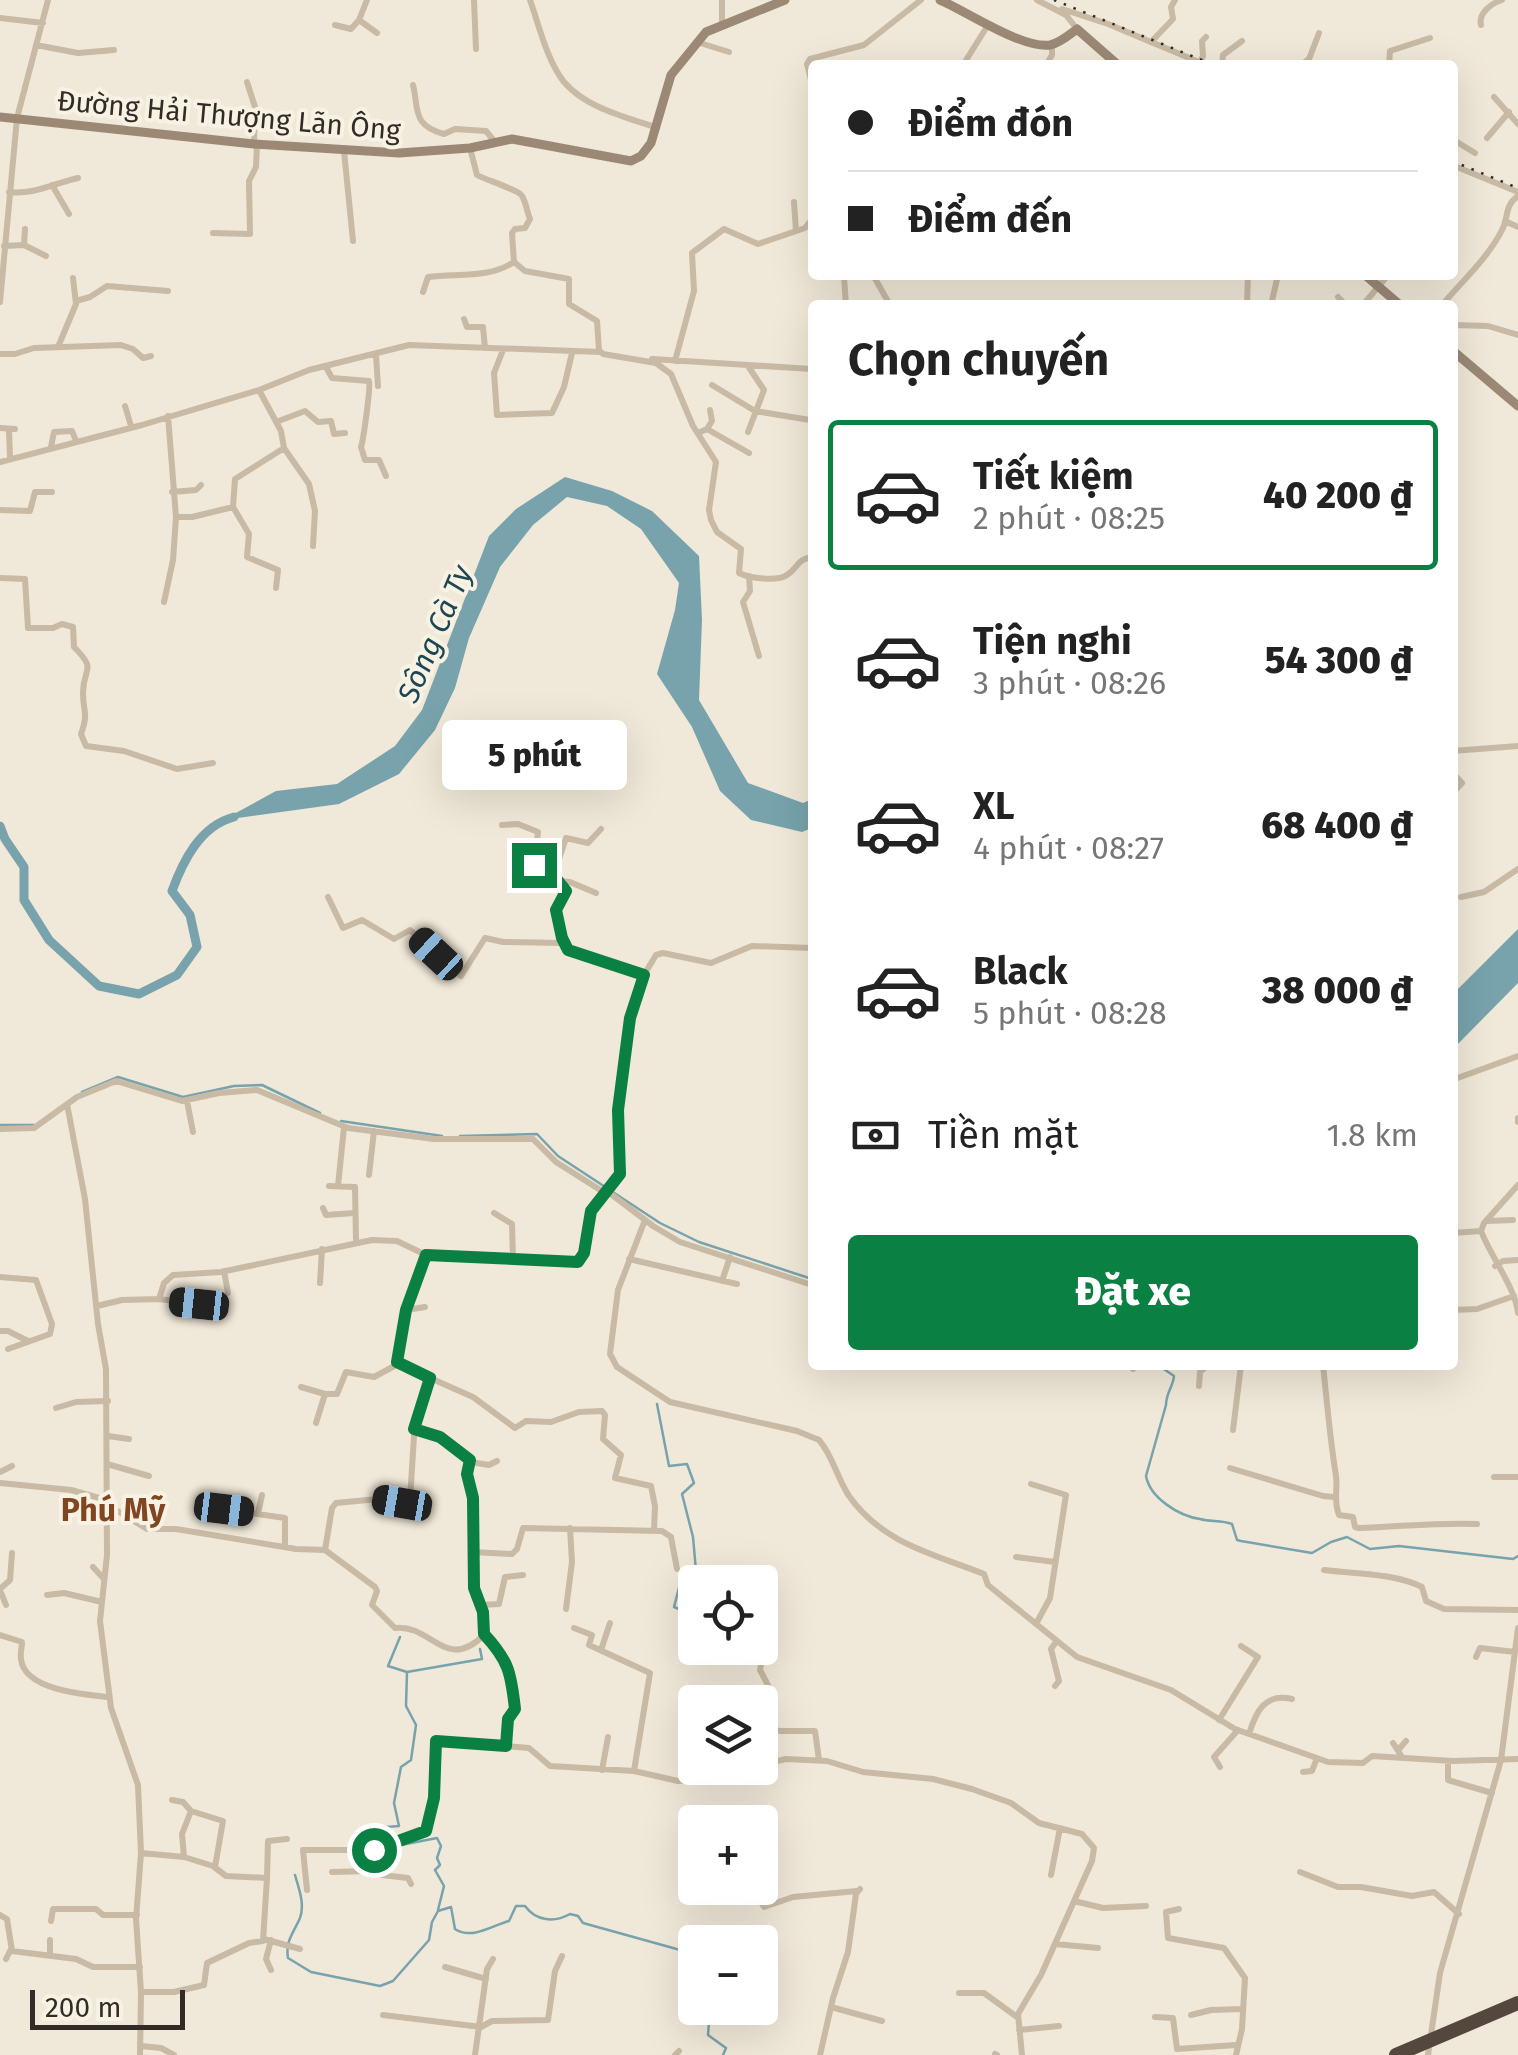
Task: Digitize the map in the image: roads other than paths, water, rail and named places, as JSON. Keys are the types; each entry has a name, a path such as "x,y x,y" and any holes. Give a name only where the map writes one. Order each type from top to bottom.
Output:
{"highway":[{"path":"1396,2055 1426,2050 1518,2006"}],"street":[{"path":"0,302 17,118 48,0"},
{"path":"335,25 350,30 367,0"},
{"path":"474,0 476,49"},
{"path":"722,0 722,24"},
{"path":"533,1 556,69 565,83 598,106 657,128 671,76 710,28 785,0"},
{"path":"809,60 830,51 860,48 920,0"},
{"path":"942,0 988,25 1044,46 1077,29"},
{"path":"1037,0 1090,17 1194,60"},
{"path":"1062,11 1067,0"},
{"path":"1151,42 1173,19 1170,7 1175,0"},
{"path":"1481,24 1480,17 1491,4 1502,0"},
{"path":"1062,11 1112,60"},
{"path":"0,18 42,23"},
{"path":"359,20 369,23 377,33"},
{"path":"966,60 988,25"},
{"path":"1307,60 1319,33"},
{"path":"1203,60 1202,41 1206,37"},
{"path":"1389,60 1390,51 1430,38"},
{"path":"1223,60 1242,41"},
{"path":"698,42 730,52"},
{"path":"1049,60 1052,44"},
{"path":"36,45 78,53 114,50"},
{"path":"214,233 250,234 248,181 256,164 256,144 255,107 247,82"},
{"path":"413,85 415,112 431,130 444,134 455,129 486,131 494,142"},
{"path":"1494,97 1518,124"},
{"path":"1486,138 1509,112"},
{"name":"Đường Hải Thượng Lãn Ông","path":"0,117 256,144 413,154 517,139 631,161 642,156 657,128"},
{"path":"1458,144 1475,153"},
{"path":"470,148 476,175 518,190 523,196 530,219 525,228 512,232 514,262 525,271 569,279 569,304 597,321 600,352"},
{"path":"344,151 353,241"},
{"path":"1446,300 1490,250 1508,206 1518,194 1458,169"},
{"path":"0,187 31,193 78,178"},
{"path":"52,185 69,214"},
{"path":"794,202 796,231"},
{"path":"1505,221 1518,227"},
{"path":"675,361 695,287 692,253 724,228 758,244 796,231 808,222"},
{"path":"24,245 25,229"},
{"path":"4,246 24,245 46,256"},
{"path":"423,292 428,276 480,275 500,271 514,262"},
{"path":"58,347 76,301 73,278"},
{"path":"1370,280 1394,300"},
{"path":"1368,300 1385,280"},
{"path":"76,301 106,286 168,291"},
{"path":"1338,297 1341,300"},
{"path":"464,319 467,327 484,327 485,348"},
{"path":"1458,325 1488,326 1518,335"},
{"path":"0,462 260,390 305,371 417,344 600,352 641,359 808,369"},
{"path":"0,354 34,348 121,346 133,348 143,358 151,356"},
{"path":"503,350 494,373 497,415 552,414 564,388 572,353"},
{"path":"376,355 378,386"},
{"path":"1458,355 1518,406"},
{"path":"641,359 668,370 702,431 716,462 709,514 717,532 741,549 738,571 749,576 781,577 808,558"},
{"path":"1458,366 1467,362"},
{"path":"747,365 764,390 748,432"},
{"path":"756,377 766,366"},
{"path":"326,367 332,378 366,378 370,382 371,396 364,407 365,438 360,447 365,460 379,460 386,476"},
{"path":"712,385 755,411 808,420"},
{"path":"260,390 284,448 308,484 315,511 313,546"},
{"path":"125,406 131,426"},
{"path":"702,431 713,419 710,410"},
{"path":"276,422 305,411 318,422 331,422 334,434 345,433"},
{"path":"164,602 173,560 176,517 168,416"},
{"path":"8,429 10,459"},
{"path":"51,448 54,432 58,430 72,430 76,441"},
{"path":"702,431 749,453"},
{"path":"276,588 278,570 247,557 248,534 233,507 235,479 284,448"},
{"path":"172,492 196,490 202,484"},
{"path":"0,510 30,511 34,494 52,492"},
{"path":"176,517 192,518 233,507"},
{"path":"749,576 750,591 743,602 759,656"},
{"path":"0,578 25,579 28,628 73,626 74,647 85,657 88,672 83,694 87,719 81,734 86,746 124,751 177,769 213,763"},
{"path":"1458,751 1518,746"},
{"path":"502,825 537,830 534,866 555,879 566,893 556,910 563,943 574,953 644,975"},
{"path":"555,879 564,840 588,843 600,829"},
{"path":"1461,897 1482,894 1518,869"},
{"path":"555,879 596,892"},
{"path":"328,897 344,928 364,921 394,938 410,930 461,976 483,939 563,943"},
{"path":"159,1300 164,1282 173,1274 224,1270 356,1241 392,1240 426,1255 574,1263 580,1260 590,1214 620,1174 618,1110 630,1018 644,975 660,953 711,963 752,946 808,948"},
{"path":"1458,1078 1518,1056"},
{"path":"0,1129 32,1129 96,1087 116,1081 187,1101 257,1090 344,1127 434,1139 530,1138 556,1162 683,1243 808,1284"},
{"path":"187,1101 194,1132"},
{"path":"67,1104 85,1199 108,1401 100,1621 108,1697 117,1734 136,1777 141,1853 137,1915 142,1992 140,2051 161,2048 174,2055"},
{"path":"344,1127 334,1186 355,1187 356,1241"},
{"path":"369,1175 374,1131"},
{"path":"1518,1185 1485,1221 1481,1231 1495,1266 1514,1296 1518,1313"},
{"path":"323,1208 326,1215 354,1214"},
{"path":"494,1213 512,1224 513,1259"},
{"path":"644,1220 618,1290 610,1354 616,1367 676,1405 798,1431 819,1440 859,1508 914,1549 984,1574 988,1586 1077,1657 1171,1690 1238,1730 1317,1758 1360,1763 1398,1750 1448,1760 1518,1759"},
{"path":"1485,1221 1513,1220"},
{"path":"1458,1233 1481,1231"},
{"path":"320,1283 322,1249"},
{"path":"398,1364 396,1357 406,1310 426,1255"},
{"path":"722,1281 730,1257"},
{"path":"629,1259 738,1284"},
{"path":"1495,1266 1518,1260"},
{"path":"224,1270 228,1292"},
{"path":"0,1277 37,1282 53,1330 8,1349"},
{"path":"1458,1310 1514,1296"},
{"path":"97,1306 134,1299 199,1304"},
{"path":"406,1310 425,1307"},
{"path":"0,1332 6,1330 29,1341"},
{"path":"398,1364 471,1396 516,1428 527,1420 550,1422 579,1412 602,1411 604,1442 620,1455 615,1478 651,1486 654,1531"},
{"path":"301,1387 325,1394 339,1392 346,1372 374,1377 398,1364"},
{"path":"1199,1386 1202,1370"},
{"path":"1232,1430 1240,1370"},
{"path":"1323,1370 1338,1514 1353,1517 1358,1528 1436,1526 1448,1521 1477,1524"},
{"path":"325,1550 336,1503 410,1500 414,1429 430,1378"},
{"path":"316,1423 325,1394"},
{"path":"56,1408 76,1402 108,1401"},
{"path":"414,1429 440,1437 470,1462 489,1465 497,1461"},
{"path":"108,1436 129,1439"},
{"path":"470,1462 467,1474 473,1498 474,1588 482,1605 484,1634 500,1651 512,1676 515,1709 508,1719 506,1746"},
{"path":"107,1464 149,1476"},
{"path":"0,1472 12,1466"},
{"path":"1230,1468 1334,1497"},
{"path":"1494,1476 1518,1477"},
{"path":"0,1483 72,1490 106,1502 147,1529 173,1529 325,1550 375,1587 372,1605 395,1628 411,1627 452,1651 470,1646 484,1634"},
{"path":"1031,1484 1066,1495 1048,1606 1036,1624"},
{"path":"258,1514 262,1494"},
{"path":"224,1509 285,1518 285,1546"},
{"path":"472,1552 512,1554 523,1528 654,1531 671,1536 676,1568"},
{"path":"566,1608 572,1562 570,1528"},
{"path":"6,1605 0,1589 10,1580 12,1552"},
{"path":"1016,1557 1055,1562"},
{"path":"93,1566 104,1579"},
{"path":"1324,1570 1409,1582 1422,1587 1426,1601 1441,1609 1518,1610"},
{"path":"482,1605 499,1604 505,1577 523,1575"},
{"path":"47,1595 64,1593 102,1602"},
{"path":"602,1651 610,1623"},
{"path":"574,1628 592,1636 588,1645 650,1673 634,1771"},
{"path":"1426,2050 1439,1977 1500,1760 1518,1628"},
{"path":"0,1635 22,1642 22,1663 37,1681 68,1693 108,1697"},
{"path":"1055,1686 1058,1681 1051,1649 1056,1642"},
{"path":"1219,1720 1258,1658 1241,1646"},
{"path":"1476,1658 1480,1648 1516,1656"},
{"path":"761,1665 770,1691 770,1728 815,1731 818,1760"},
{"path":"1248,1734 1254,1717 1266,1702 1278,1696 1292,1699"},
{"path":"1220,1766 1214,1760 1215,1754 1238,1730"},
{"path":"602,1770 608,1737"},
{"path":"307,1890 303,1850 374,1850 426,1831 434,1798 436,1741 532,1750 550,1766 634,1771 678,1780"},
{"path":"1398,1750 1406,1741"},
{"path":"1303,1772 1312,1772 1317,1758"},
{"path":"778,1760 818,1760 863,1772 944,1781 998,1797 1019,1807 1036,1822 1087,1837 1095,1850 1056,1944 1017,2017"},
{"path":"1448,1760 1448,1780 1492,1793"},
{"path":"172,1800 223,1821 215,1866"},
{"path":"184,1856 182,1834 191,1811"},
{"path":"1050,1875 1060,1828"},
{"path":"271,1970 266,1958 268,1841 288,1838"},
{"path":"372,1871 374,1850"},
{"path":"141,1853 184,1856 215,1866 226,1876 266,1878"},
{"path":"332,1872 372,1871 378,1876 409,1878 411,1884"},
{"path":"1300,1872 1338,1888 1361,1886 1412,1896 1434,1892 1459,1914"},
{"path":"778,1903 793,1897 858,1890 848,1952 820,2055"},
{"path":"1074,1901 1103,1908 1146,1906"},
{"path":"51,1920 53,1909 96,1909 103,1915 137,1915"},
{"path":"1178,1909 1166,1912 1168,1938 1225,1949 1244,1977 1242,2032 1236,2055"},
{"path":"0,1914 8,1919 11,1949 6,1959"},
{"path":"50,1940 50,1955"},
{"path":"142,1992 168,1993 204,1985 208,1964 249,1942 268,1940 300,1949"},
{"path":"1056,1944 1098,1948"},
{"path":"11,1949 78,1959 93,1967 140,1968"},
{"path":"383,2015 481,2026 492,2021 550,2020 554,1973 562,1956"},
{"path":"475,2055 488,1966 493,1959"},
{"path":"445,1967 486,1979"},
{"path":"959,1993 984,1992 1017,2017 1022,2055"},
{"path":"832,2007 882,2021"},
{"path":"1191,2015 1243,2009"},
{"path":"1155,2017 1172,2018 1177,2049 1236,2045"},
{"path":"1020,2030 1059,2026"}],"water":[{"name":"Sông Cà Ty","path":"565,477 612,491 652,511 699,556 699,700 748,783 803,803 808,801 808,830 802,832 751,820 720,791 692,727 657,674 679,583 641,529 607,506 567,497 533,525 500,567 469,638 455,688 435,730 399,774 339,804 223,820 276,791 337,784 395,746 422,710 489,536 516,509"},
{"path":"1518,929 1518,983 1458,1044 1458,989"}],"waterway":[{"name":"Sông Cà Ty","path":"0,826 24,867 24,900 49,940 99,986 139,994 177,975 197,947 190,915 172,891 187,857 202,836 234,817"},
{"path":"82,1092 118,1077 183,1097 234,1086 262,1085 320,1113"},
{"path":"341,1121 442,1136"},
{"path":"0,1125 34,1125"},
{"path":"460,1136 537,1134 558,1156 660,1223 699,1242 808,1278"},
{"path":"1165,1370 1174,1376 1146,1476 1153,1492 1175,1510 1232,1524 1237,1540 1312,1553 1347,1537 1370,1549 1399,1546 1513,1559 1518,1556"},
{"path":"657,1404 669,1466 687,1464 694,1483 682,1494 695,1565"},
{"path":"678,1591 674,1607 678,1609"},
{"path":"400,1637 388,1666 407,1672 482,1659 480,1649"},
{"path":"374,1847 374,1828 399,1826 394,1803 401,1767 411,1760 416,1725 406,1706 407,1672"},
{"path":"391,1847 437,1838 441,1846 437,1858 440,1865 435,1870 444,1886 438,1910"},
{"path":"295,1875 302,1907 289,1942 288,1958 311,1972 380,1986 393,1981 429,1940 438,1911 451,1907 455,1929 461,1932 475,1933 509,1921 516,1906 525,1906 540,1917 552,1919 570,1914 583,1923 678,1949"},
{"path":"709,2025 708,2035 726,2048 723,2055"}],"railway":[{"path":"1054,0 1202,60"},
{"path":"1458,163 1518,188"}],"district":[{"name":"Phú Mỹ","path":"113,1510"}]}
